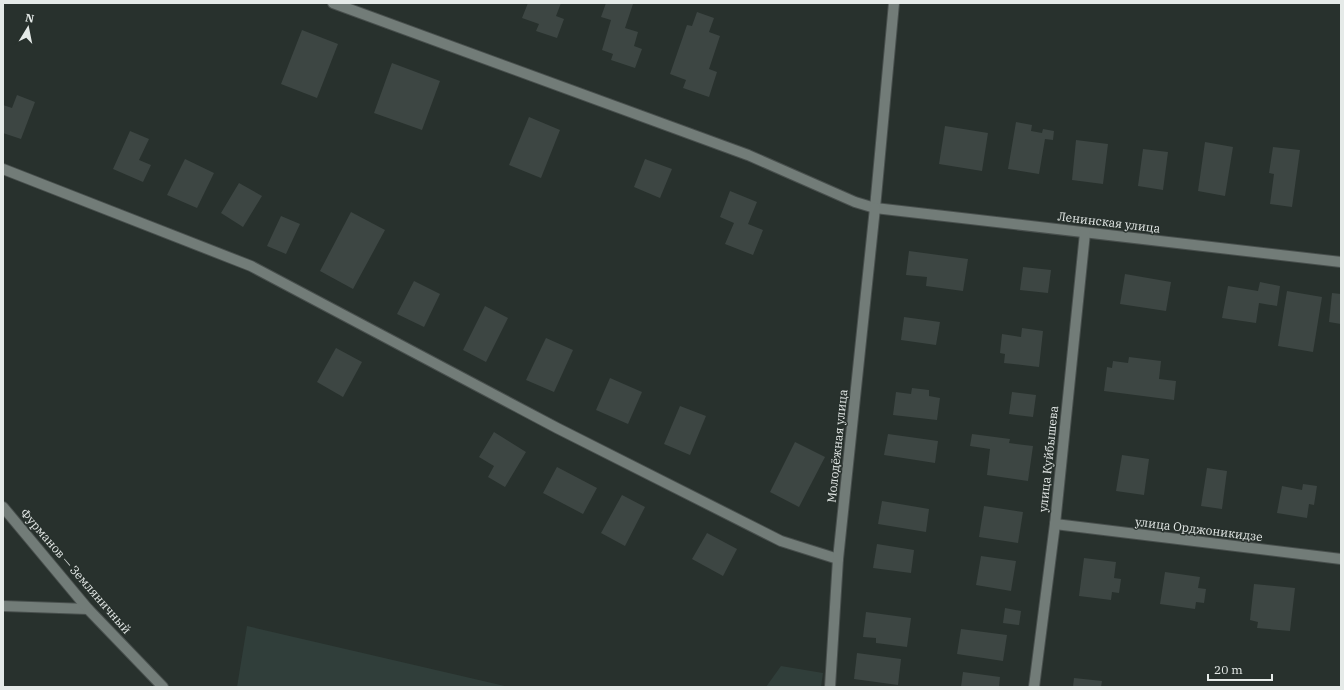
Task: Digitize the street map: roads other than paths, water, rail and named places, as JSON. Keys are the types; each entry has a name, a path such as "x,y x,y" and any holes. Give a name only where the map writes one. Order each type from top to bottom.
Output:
{"street":[{"name":"Ленинская улица","path":"333,3 748,155 854,202 875,208 1341,262"},
{"name":"Молодёжная улица","path":"830,687 838,559 875,208 894,3"},
{"path":"3,169 251,266 556,428 781,541 838,559"},
{"name":"улица Куйбышева","path":"1034,687 1055,524 1085,233"},
{"name":"Фурманов — Земляничный","path":"3,507 88,609 163,687"},
{"name":"улица Орджоникидзе","path":"1055,524 1341,559"},
{"path":"3,606 88,609"}]}
